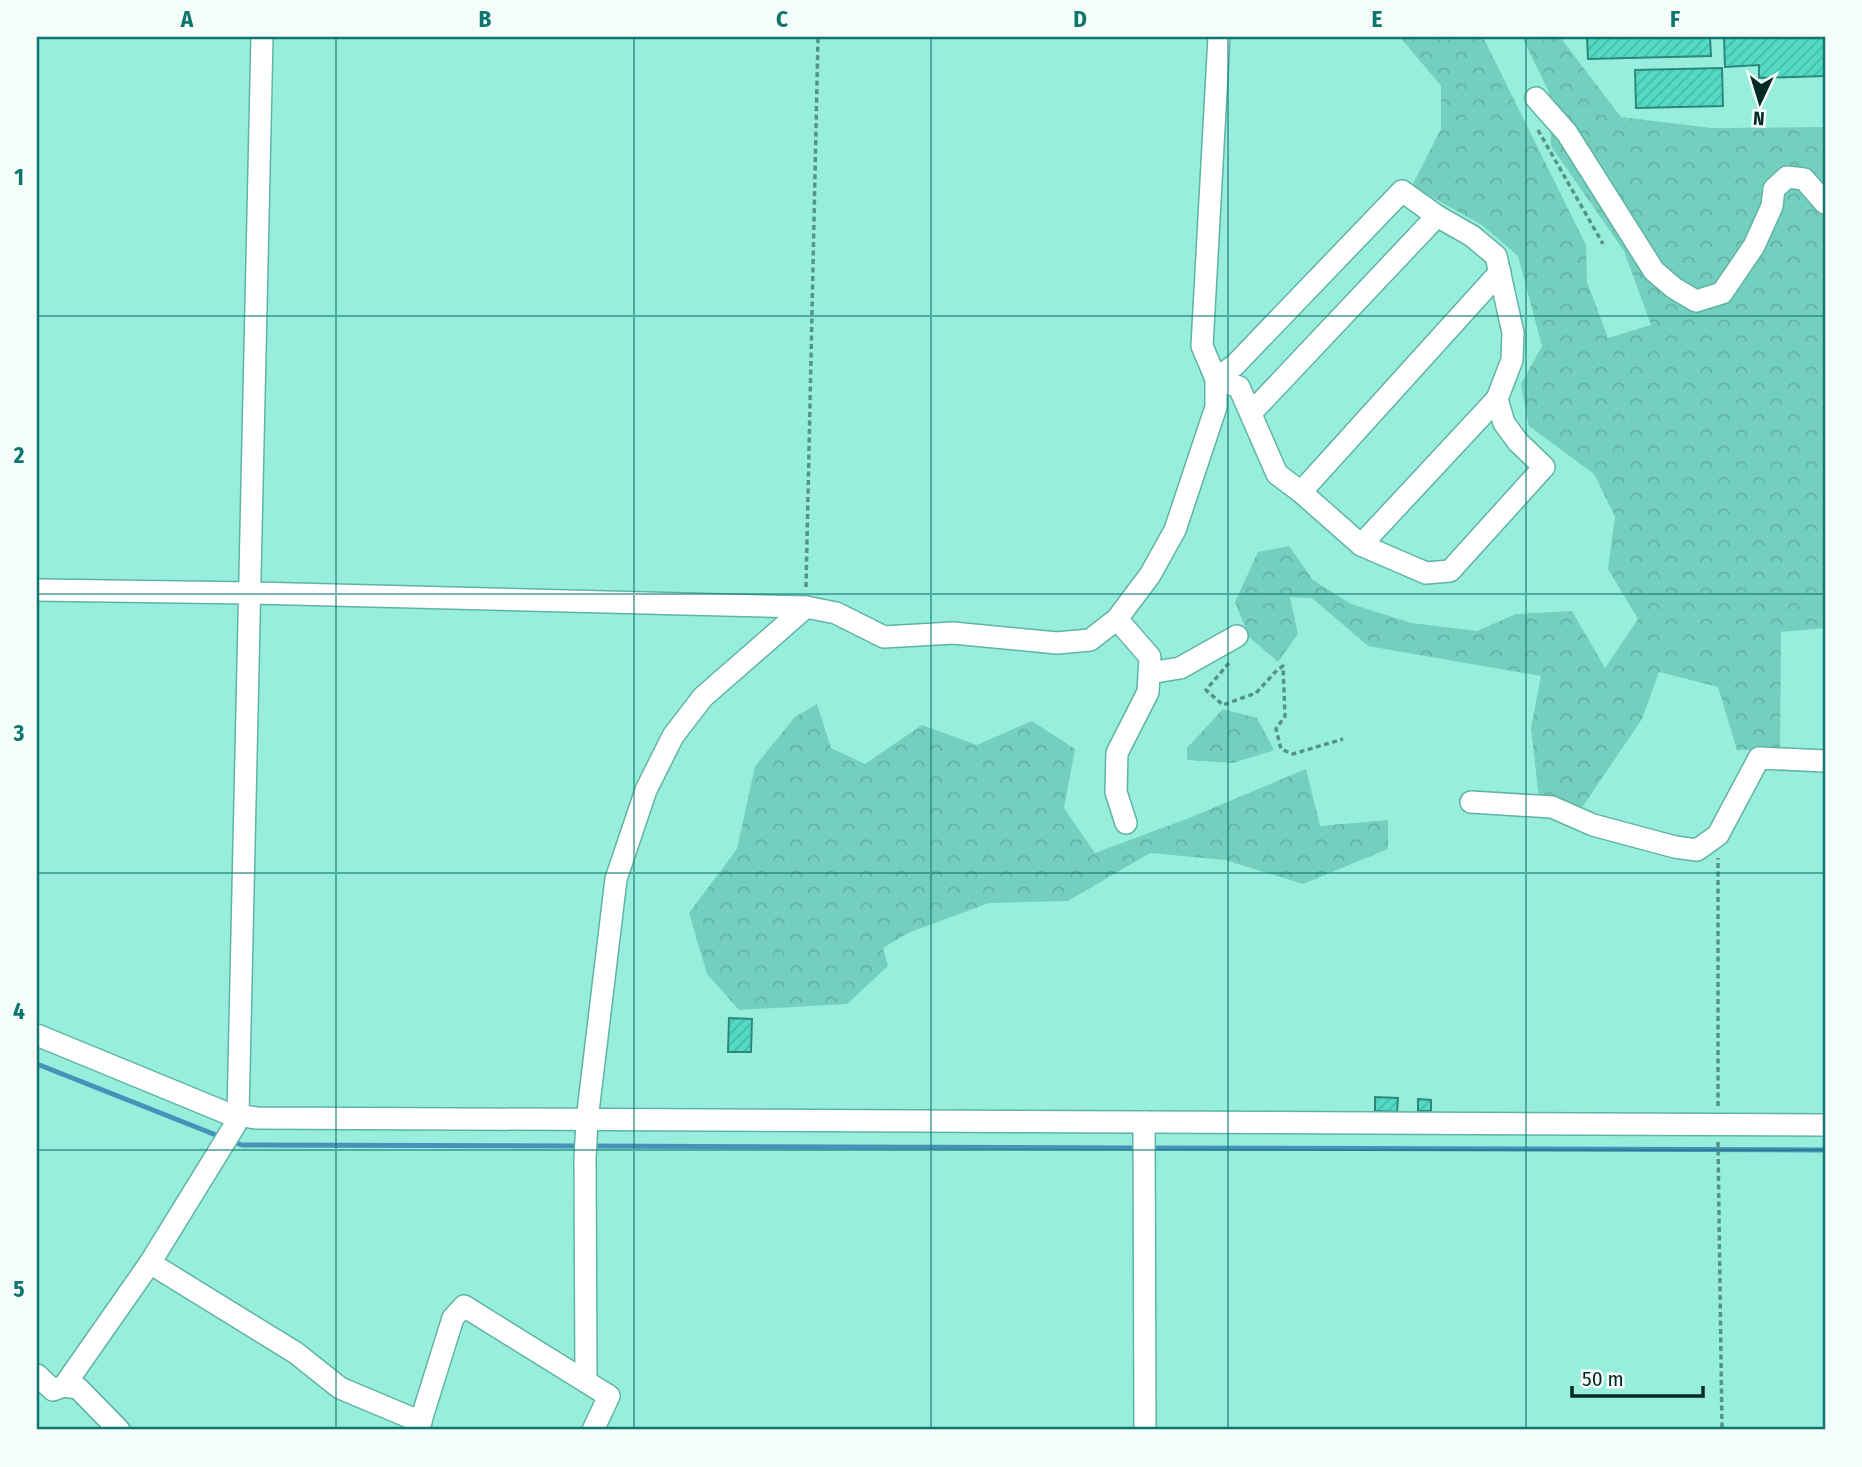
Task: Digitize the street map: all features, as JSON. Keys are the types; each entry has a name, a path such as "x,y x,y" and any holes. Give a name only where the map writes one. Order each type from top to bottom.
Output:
{"street":[{"path":"64,1386 150,1264 237,1120 262,37"},
{"path":"37,590 806,607 836,613 884,637 953,633 1057,643 1090,640 1117,619 1150,575 1175,530 1216,407 1216,379 1202,346 1219,37"},
{"path":"1536,98 1567,133 1654,271 1674,288 1696,301 1722,293 1754,246 1772,206 1774,189 1787,177 1804,178 1825,203"},
{"path":"1216,379 1235,365 1402,191 1437,216 1472,236 1496,256 1513,333 1512,360 1497,399 1361,545"},
{"path":"1251,413 1437,216"},
{"path":"1301,492 1500,272"},
{"path":"1216,379 1239,387 1277,474 1361,545 1426,573 1450,571 1544,467 1518,442 1504,423 1497,399"},
{"path":"586,1381 587,1120 616,879 646,790 673,736 703,697 806,607"},
{"path":"1117,619 1150,657 1148,692 1117,753 1116,792 1126,823"},
{"path":"1149,673 1180,667 1237,636"},
{"path":"1471,802 1552,807 1593,825 1675,847 1697,850 1718,835 1759,758 1825,761"},
{"path":"37,1035 229,1114 237,1120 1825,1125"},
{"path":"1144,1122 1145,1430"},
{"path":"150,1264 296,1353 340,1388 419,1426 453,1318 464,1306 609,1396 593,1430"},
{"path":"37,1375 53,1390 64,1386 78,1388 119,1430"}],"path":[{"path":"806,607 818,37"},
{"path":"1537,129 1602,244"},
{"path":"1231,660 1225,671 1206,690 1223,705 1256,693 1283,666 1286,716 1276,729 1281,749 1293,754 1343,739"},
{"path":"1718,835 1718,1171 1722,1430"}],"green space":[{"path":"1400,37 1483,37 1586,245 1587,282 1608,338 1651,325 1624,251 1551,146 1549,92 1522,37 1560,37 1621,117 1712,128 1825,127 1825,628 1781,632 1780,749 1737,750 1718,687 1659,672 1642,719 1579,812 1539,799 1531,728 1541,676 1368,646 1312,598 1290,597 1298,634 1278,662 1249,637 1235,602 1258,552 1289,546 1313,580 1351,604 1412,623 1477,631 1516,614 1572,611 1605,668 1638,619 1608,569 1615,516 1594,474 1529,426 1521,384 1542,346 1518,256 1482,225 1412,186 1441,129 1441,86"},
{"path":"817,704 831,748 865,764 922,725 977,745 1032,721 1075,749 1064,808 1095,853 1189,818 1306,769 1320,826 1388,820 1388,849 1303,884 1225,860 1150,853 1068,901 989,903 908,933 883,948 888,966 847,1004 739,1010 707,974 689,913 737,849 755,766 795,717"},
{"path":"1223,709 1257,718 1274,750 1233,763 1187,760 1187,748"}],"building":[{"path":"1587,37 1710,37 1711,56 1588,59"},
{"path":"1724,37 1825,37 1825,76 1759,78 1759,65 1725,67"},
{"path":"1722,68 1723,106 1636,108 1635,70"},
{"path":"729,1018 752,1019 751,1052 728,1052"},
{"path":"1375,1097 1398,1098 1397,1112 1375,1111"},
{"path":"1418,1099 1431,1100 1431,1111 1418,1111"}],"waterway":[{"path":"37,1064 221,1137"},
{"path":"230,1141 242,1145 580,1146"},
{"path":"589,1146 1140,1148"},
{"path":"1149,1148 1825,1150"}]}
